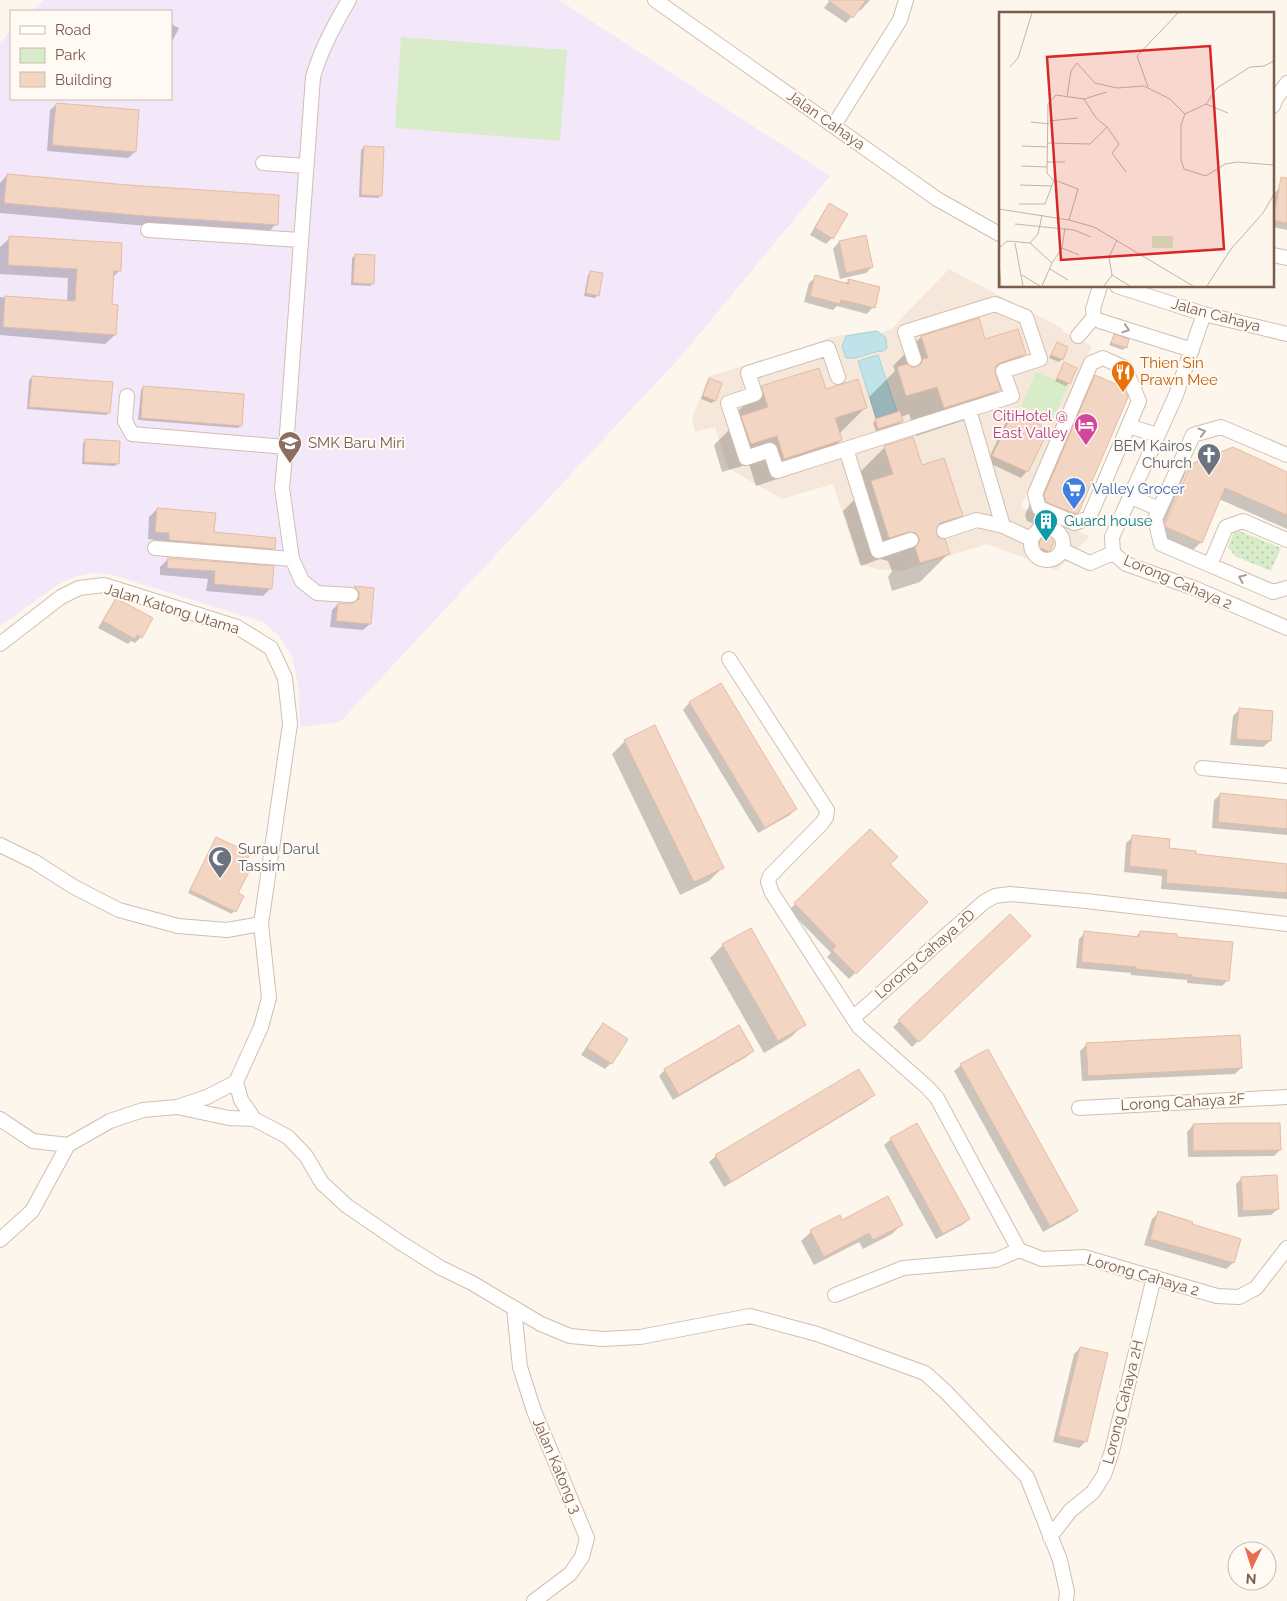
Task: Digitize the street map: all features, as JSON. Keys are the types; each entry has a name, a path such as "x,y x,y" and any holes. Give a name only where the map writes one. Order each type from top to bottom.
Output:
{"street":[{"path":"348,0 322,50 313,77 282,488 292,560 302,581 317,593 351,594"},
{"name":"Jalan Cahaya","path":"655,0 937,199 999,234"},
{"path":"834,125 900,20 906,0"},
{"path":"1274,102 1287,82"},
{"path":"263,163 306,166"},
{"path":"148,230 300,240"},
{"path":"1274,255 1287,258"},
{"path":"1078,336 1094,317 1093,309 1099,288"},
{"name":"Jalan Cahaya","path":"1123,288 1204,314 1287,334"},
{"path":"838,376 828,348 748,373 755,394 728,403 746,458 770,450 777,471 1012,396 1003,371 1040,359 1026,317 995,304 906,332 914,359"},
{"name":"Lorong Cahaya 2","path":"1204,314 1176,395 1112,537 1112,553 1126,564 1194,588 1287,628"},
{"path":"1094,317 1100,321 1192,350"},
{"path":"1103,358 1125,368 1140,401 1129,426 1089,518 1075,523 1039,508 1035,494 1091,363 1103,358"},
{"path":"127,396 125,421 132,434 286,447"},
{"path":"968,410 1004,526"},
{"path":"1129,426 1157,436"},
{"path":"1287,455 1221,427 1193,435 1155,519 1161,544 1273,592 1287,588"},
{"path":"846,449 878,551 911,540"},
{"path":"1130,496 1159,509"},
{"path":"944,531 977,520 1004,526 1031,539"},
{"path":"1210,565 1226,527 1242,521 1287,540"},
{"path":"1042,528 1052,529 1060,535 1062,550 1055,558 1039,558 1032,550 1031,539 1042,528"},
{"path":"155,548 292,560"},
{"path":"1062,550 1090,563 1112,553"},
{"name":"Jalan Katong Utama","path":"0,644 61,597 79,588 104,585 237,627 271,648 284,678 290,724 261,924 269,998 261,1027 236,1082"},
{"path":"729,659 827,810 826,817 822,823 770,876 768,882 772,893 859,1027 937,1098 1019,1250 996,1260 903,1268 835,1295"},
{"path":"1202,768 1287,776"},
{"path":"0,845 35,862 119,910 178,926 227,930 261,924"},
{"name":"Lorong Cahaya 2D","path":"853,1018 984,902 995,896 1010,894 1086,901 1287,924"},
{"path":"0,1240 32,1211 68,1145 110,1121 143,1110 177,1107 207,1097 236,1082 241,1100 254,1119"},
{"name":"Lorong Cahaya 2F","path":"1078,1108 1287,1097"},
{"path":"177,1107 228,1118 254,1119 288,1137 306,1156 322,1184 347,1206 401,1243 514,1309 541,1324 570,1336 603,1339 640,1337 750,1316 817,1334 926,1373 971,1417 1026,1477 1060,1560 1067,1592 1066,1601"},
{"path":"0,1120 33,1141 68,1145"},
{"name":"Lorong Cahaya 2","path":"1019,1250 1042,1259 1084,1257 1217,1296 1239,1297 1256,1288 1287,1248"},
{"name":"Lorong Cahaya 2H","path":"1050,1537 1070,1511 1093,1492 1104,1475 1112,1452 1154,1276"},
{"name":"Jalan Katong 3","path":"514,1309 520,1366 534,1411 587,1538 582,1557 570,1574 534,1601"}],"shaded area":[{"name":"SMK Baru Miri","path":"44,0 559,0 830,176 682,355 340,722 300,727 299,689 292,656 279,636 263,622 112,575 92,573 71,578 56,586 0,626 0,43 10,31 10,100 172,100 172,10 33,10"},
{"path":"949,269 1092,346 1021,507 1090,536 1057,570 987,544 901,571 878,569 859,564 833,484 782,499 728,468 715,427 695,432 692,418 709,376 807,347 830,337 877,330 881,333 892,328"}],"green space":[{"path":"401,37 567,50 560,141 395,128"},
{"path":"1036,372 1068,386 1053,420 1021,406"},
{"path":"1235,529 1281,548 1271,571 1235,556 1228,547"}],"water":[{"path":"877,331 886,338 887,348 883,351 860,357 846,358 842,347 846,336"},
{"path":"878,355 897,412 876,418 858,361"}],"building":[{"path":"828,0 866,0 853,18"},
{"path":"56,103 139,110 136,152 52,145"},
{"path":"364,146 384,147 382,196 361,195"},
{"path":"7,174 128,185 279,195 278,225 145,216 4,203"},
{"path":"1281,177 1287,178 1287,223 1274,220"},
{"path":"829,203 848,214 833,239 815,228"},
{"path":"866,235 873,267 846,273 839,241"},
{"path":"9,236 122,243 121,271 114,271 112,304 118,305 116,335 3,327 5,296 75,301 77,269 8,265"},
{"path":"355,254 375,255 374,284 353,283"},
{"path":"590,271 603,273 599,296 586,293"},
{"path":"815,275 849,284 848,279 880,287 875,308 841,300 840,304 810,296"},
{"path":"979,318 985,339 1018,329 1026,354 996,366 995,373 1001,390 944,408 937,387 906,396 897,367 907,364 916,367 921,364 923,359 928,358 921,336"},
{"path":"1114,334 1129,339 1127,348 1111,343"},
{"path":"1057,342 1068,347 1063,360 1051,355"},
{"path":"1064,362 1077,368 1070,384 1057,378"},
{"path":"819,368 826,389 858,379 867,408 835,418 842,440 784,459 777,436 751,444 741,416 768,407 761,386"},
{"name":"CitiHotel @ East Valley","path":"1095,375 1123,387 1128,397 1079,512 1075,514 1046,502 1044,495"},
{"path":"32,376 113,382 110,413 29,407"},
{"path":"709,378 722,383 716,401 703,396"},
{"path":"143,386 244,394 242,426 141,418"},
{"path":"900,411 903,421 878,429 875,419"},
{"path":"1013,412 1049,429 1028,472 992,456"},
{"path":"913,437 922,465 944,458 963,516 940,523 936,529 938,537 945,539 950,554 920,563 915,547 920,541 916,533 909,532 889,538 871,481 893,474 884,446"},
{"path":"85,439 120,441 119,464 84,462"},
{"path":"1233,447 1287,472 1287,515 1225,488 1202,543 1166,527 1165,525 1191,464"},
{"path":"157,508 216,513 214,532 276,538 275,549 169,540 169,533 155,532"},
{"name":"Guard house","path":"1043,533 1055,538 1050,552 1038,547"},
{"path":"168,558 274,566 272,589 214,584 215,571 167,568"},
{"path":"354,586 374,588 371,624 336,621 338,603 351,604 359,599 359,592"},
{"path":"116,598 153,618 142,638 137,635 135,639 103,621"},
{"path":"721,683 797,809 765,828 689,702"},
{"path":"1239,708 1273,711 1271,741 1236,739"},
{"path":"655,725 724,868 694,882 624,740"},
{"path":"1220,793 1287,800 1287,829 1218,822"},
{"path":"870,829 898,857 890,864 928,902 856,974 832,950 836,946 794,903"},
{"path":"1132,835 1170,839 1169,848 1196,851 1196,854 1287,864 1287,893 1166,883 1167,870 1129,866"},
{"name":"Surau Darul Tassim","path":"216,837 250,853 245,865 251,868 238,893 244,896 236,912 190,890"},
{"path":"1010,914 1031,936 919,1042 898,1020"},
{"path":"751,928 806,1025 778,1041 722,944"},
{"path":"1084,931 1139,937 1140,931 1177,934 1177,937 1233,942 1229,981 1136,969 1136,967 1081,962"},
{"path":"603,1023 628,1039 612,1064 587,1048"},
{"path":"739,1025 754,1051 679,1095 664,1069"},
{"path":"1240,1035 1242,1068 1088,1076 1086,1043"},
{"path":"988,1049 1078,1211 1050,1226 960,1064"},
{"path":"859,1069 875,1095 731,1182 715,1155"},
{"path":"917,1123 970,1219 943,1234 890,1138"},
{"path":"1280,1123 1281,1150 1193,1151 1193,1124"},
{"path":"1277,1175 1279,1209 1243,1211 1241,1177"},
{"path":"888,1196 903,1225 873,1240 869,1233 824,1257 810,1230 840,1215 842,1220"},
{"path":"1158,1211 1241,1239 1234,1263 1150,1239"},
{"path":"1080,1347 1108,1353 1087,1442 1058,1436"}],"place":[{"name":"Thien Sin Prawn Mee","path":"1123,393"},
{"name":"CitiHotel @ East Valley","path":"1086,446"},
{"name":"SMK Baru Miri","path":"290,464"},
{"name":"BEM Kairos Church","path":"1209,476"},
{"name":"Valley Grocer","path":"1074,510"},
{"name":"Guard house","path":"1046,542"},
{"name":"Surau Darul Tassim","path":"220,879"}]}
